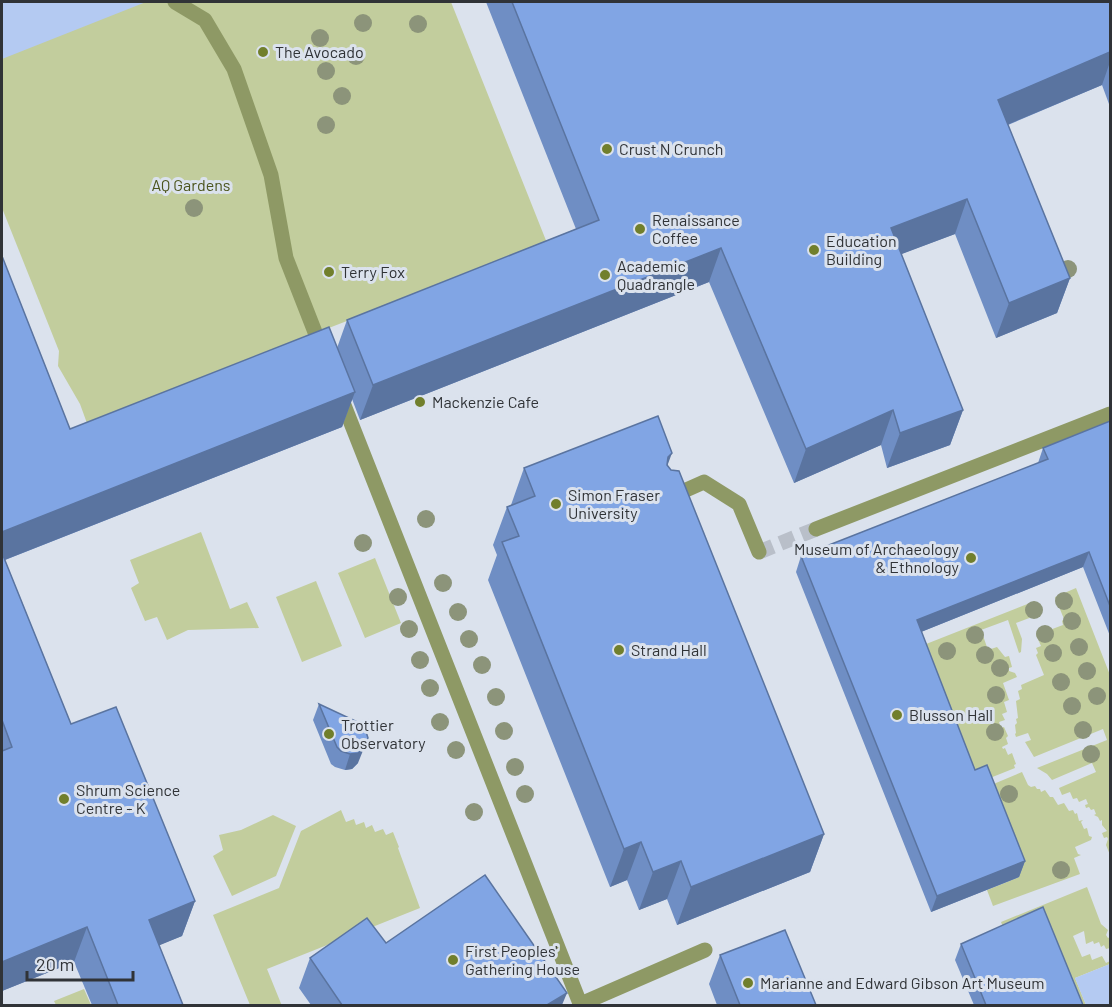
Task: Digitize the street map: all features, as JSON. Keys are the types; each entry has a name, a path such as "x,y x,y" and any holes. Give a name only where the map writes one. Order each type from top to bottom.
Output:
{"street":[{"path":"175,2 205,20 234,69 271,175 286,258 581,1005 705,950"},
{"path":"816,529 1110,414"},
{"path":"662,500 704,482 739,504 759,552"}],"green space":[{"name":"AQ Gardens","path":"2,2 451,2 547,243 316,333 88,426 80,404 58,366 59,351 2,208"},
{"path":"201,532 230,609 247,602 259,628 188,630 167,640 157,617 145,621 131,588 139,583 130,560"},
{"path":"375,558 401,623 365,638 338,573"},
{"path":"316,581 342,646 302,662 276,597"},
{"path":"1076,588 1110,675 1110,855 1106,845 1108,839 1104,838 1102,833 1107,831 1102,825 1102,820 1100,821 1094,815 1096,814 1094,809 1086,808 1085,805 1088,804 1086,799 1079,802 1077,798 1073,799 1070,792 1062,795 1059,788 1096,772 1092,763 1052,780 1037,768 1107,740 1103,729 1034,757 1025,742 1031,740 1028,733 1016,737 1015,734 1018,718 1016,701 1020,699 1018,691 1022,689 1021,685 1044,675 1036,655 1038,653 1036,648 1041,646 1036,635 1038,630 1045,628 1047,631 1063,625 1064,619 1055,597"},
{"path":"1035,601 1040,614 1016,623 1022,639 1021,652 1019,653 1008,620 981,630 988,650 997,647 1005,657 1009,656 1012,667 1009,671 1015,673 1017,677 1003,683 1009,700 1004,702 1007,712 1002,714 1005,720 999,722 1008,736 1006,738 1008,744 1002,747 1008,755 1012,753 1016,764 1015,768 970,786 916,648"},
{"path":"1022,772 1028,785 1035,786 1041,792 1045,790 1058,805 1064,803 1069,811 1073,810 1075,814 1077,813 1079,821 1083,820 1081,822 1084,829 1087,828 1089,836 1092,837 1091,840 1075,847 1081,855 1074,858 1080,874 993,906 987,890 1019,877 984,788"},
{"path":"341,810 346,822 354,819 356,825 364,822 366,828 372,825 375,832 383,829 386,835 393,832 420,908 267,969 282,1006 250,1005 213,915 279,888 301,831"},
{"path":"273,815 296,826 276,876 232,896 213,856 223,850 219,835 241,830"},
{"path":"1087,887 1101,924 1108,930 1106,935 1110,937 1110,948 1106,949 1104,945 1101,947 1099,942 1094,944 1093,941 1086,944 1084,931 1073,936 1082,957 1090,954 1092,960 1102,956 1106,963 1110,961 1110,964 1075,978 1086,1005 1070,1005 1007,937 1001,922"},
{"path":"84,989 91,1005 56,1005 54,1001"}],"water":[{"path":"2,2 146,2 2,59"},
{"path":"1110,964 1110,1005 1086,1005 1075,978"}],"building":[{"name":"Education Building","path":"512,2 1110,2 1110,52 998,100 1070,278 1009,303 967,199 891,228 963,410 900,433 893,410 806,449 721,248 373,385 347,320 599,220"},
{"path":"2,256 70,429 329,327 355,392 2,532"},
{"name":"Strand Hall","path":"658,416 672,453 668,457 667,465 671,470 679,471 824,834 691,887 681,861 653,872 641,842 624,849 502,542 519,536 507,507 535,496 524,468"},
{"name":"Blusson Hall","path":"1110,421 1110,606 1089,552 917,620 975,770 987,765 1025,861 937,896 801,556 1048,459 1043,448"},
{"name":"Shrum Science Centre - K","path":"2,553 71,724 116,707 195,901 149,920 183,1005 118,1005 87,927 2,962 2,751 12,747 2,720"},
{"path":"319,704 364,725 368,738 358,753 350,754 337,747"},
{"name":"First Peoples' Gathering House","path":"485,875 567,993 547,1005 342,1005 310,958 367,918 386,943"},
{"path":"1043,907 1083,1005 986,1005 961,944"},
{"path":"785,930 816,1005 740,1005 720,955"}],"tunnel":[{"path":"759,552 816,529"}],"place":[{"name":"The Avocado","path":"263,52"},
{"name":"Crust N Crunch","path":"607,149"},
{"name":"Renaissance Coffee","path":"640,229"},
{"name":"Education Building","path":"814,250"},
{"name":"Terry Fox","path":"329,272"},
{"name":"Academic Quadrangle","path":"605,275"},
{"name":"Mackenzie Cafe","path":"420,402"},
{"name":"Simon Fraser University","path":"556,504"},
{"name":"Museum of Archaeology & Ethnology","path":"971,558"},
{"name":"Strand Hall","path":"619,650"},
{"name":"Blusson Hall","path":"897,715"},
{"name":"Trottier Observatory","path":"329,734"},
{"name":"Shrum Science Centre - K","path":"64,799"},
{"name":"First Peoples' Gathering House","path":"453,960"},
{"name":"Marianne and Edward Gibson Art Museum","path":"748,983"}]}
